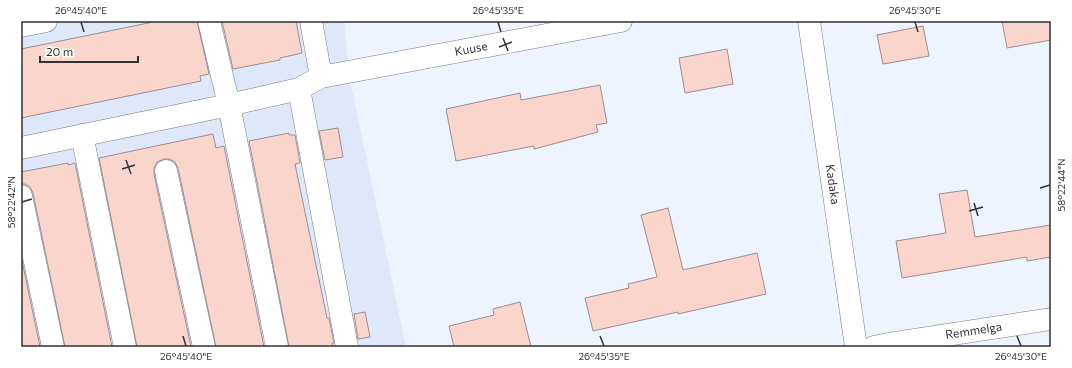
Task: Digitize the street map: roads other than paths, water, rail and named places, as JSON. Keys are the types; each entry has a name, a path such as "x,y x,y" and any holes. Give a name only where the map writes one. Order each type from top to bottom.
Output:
{"street":[{"path":"21,26 46,21"},
{"path":"209,21 229,105 277,347"},
{"path":"311,21 321,77"},
{"name":"Kuuse","path":"21,148 299,89 321,77 622,21"},
{"name":"Kadaka","path":"809,21 856,347"},
{"path":"299,89 347,347"},
{"path":"82,135 125,347"},
{"path":"166,171 204,347"},
{"path":"21,196 53,347"},
{"name":"Remmelga","path":"874,347 1051,320"}]}
